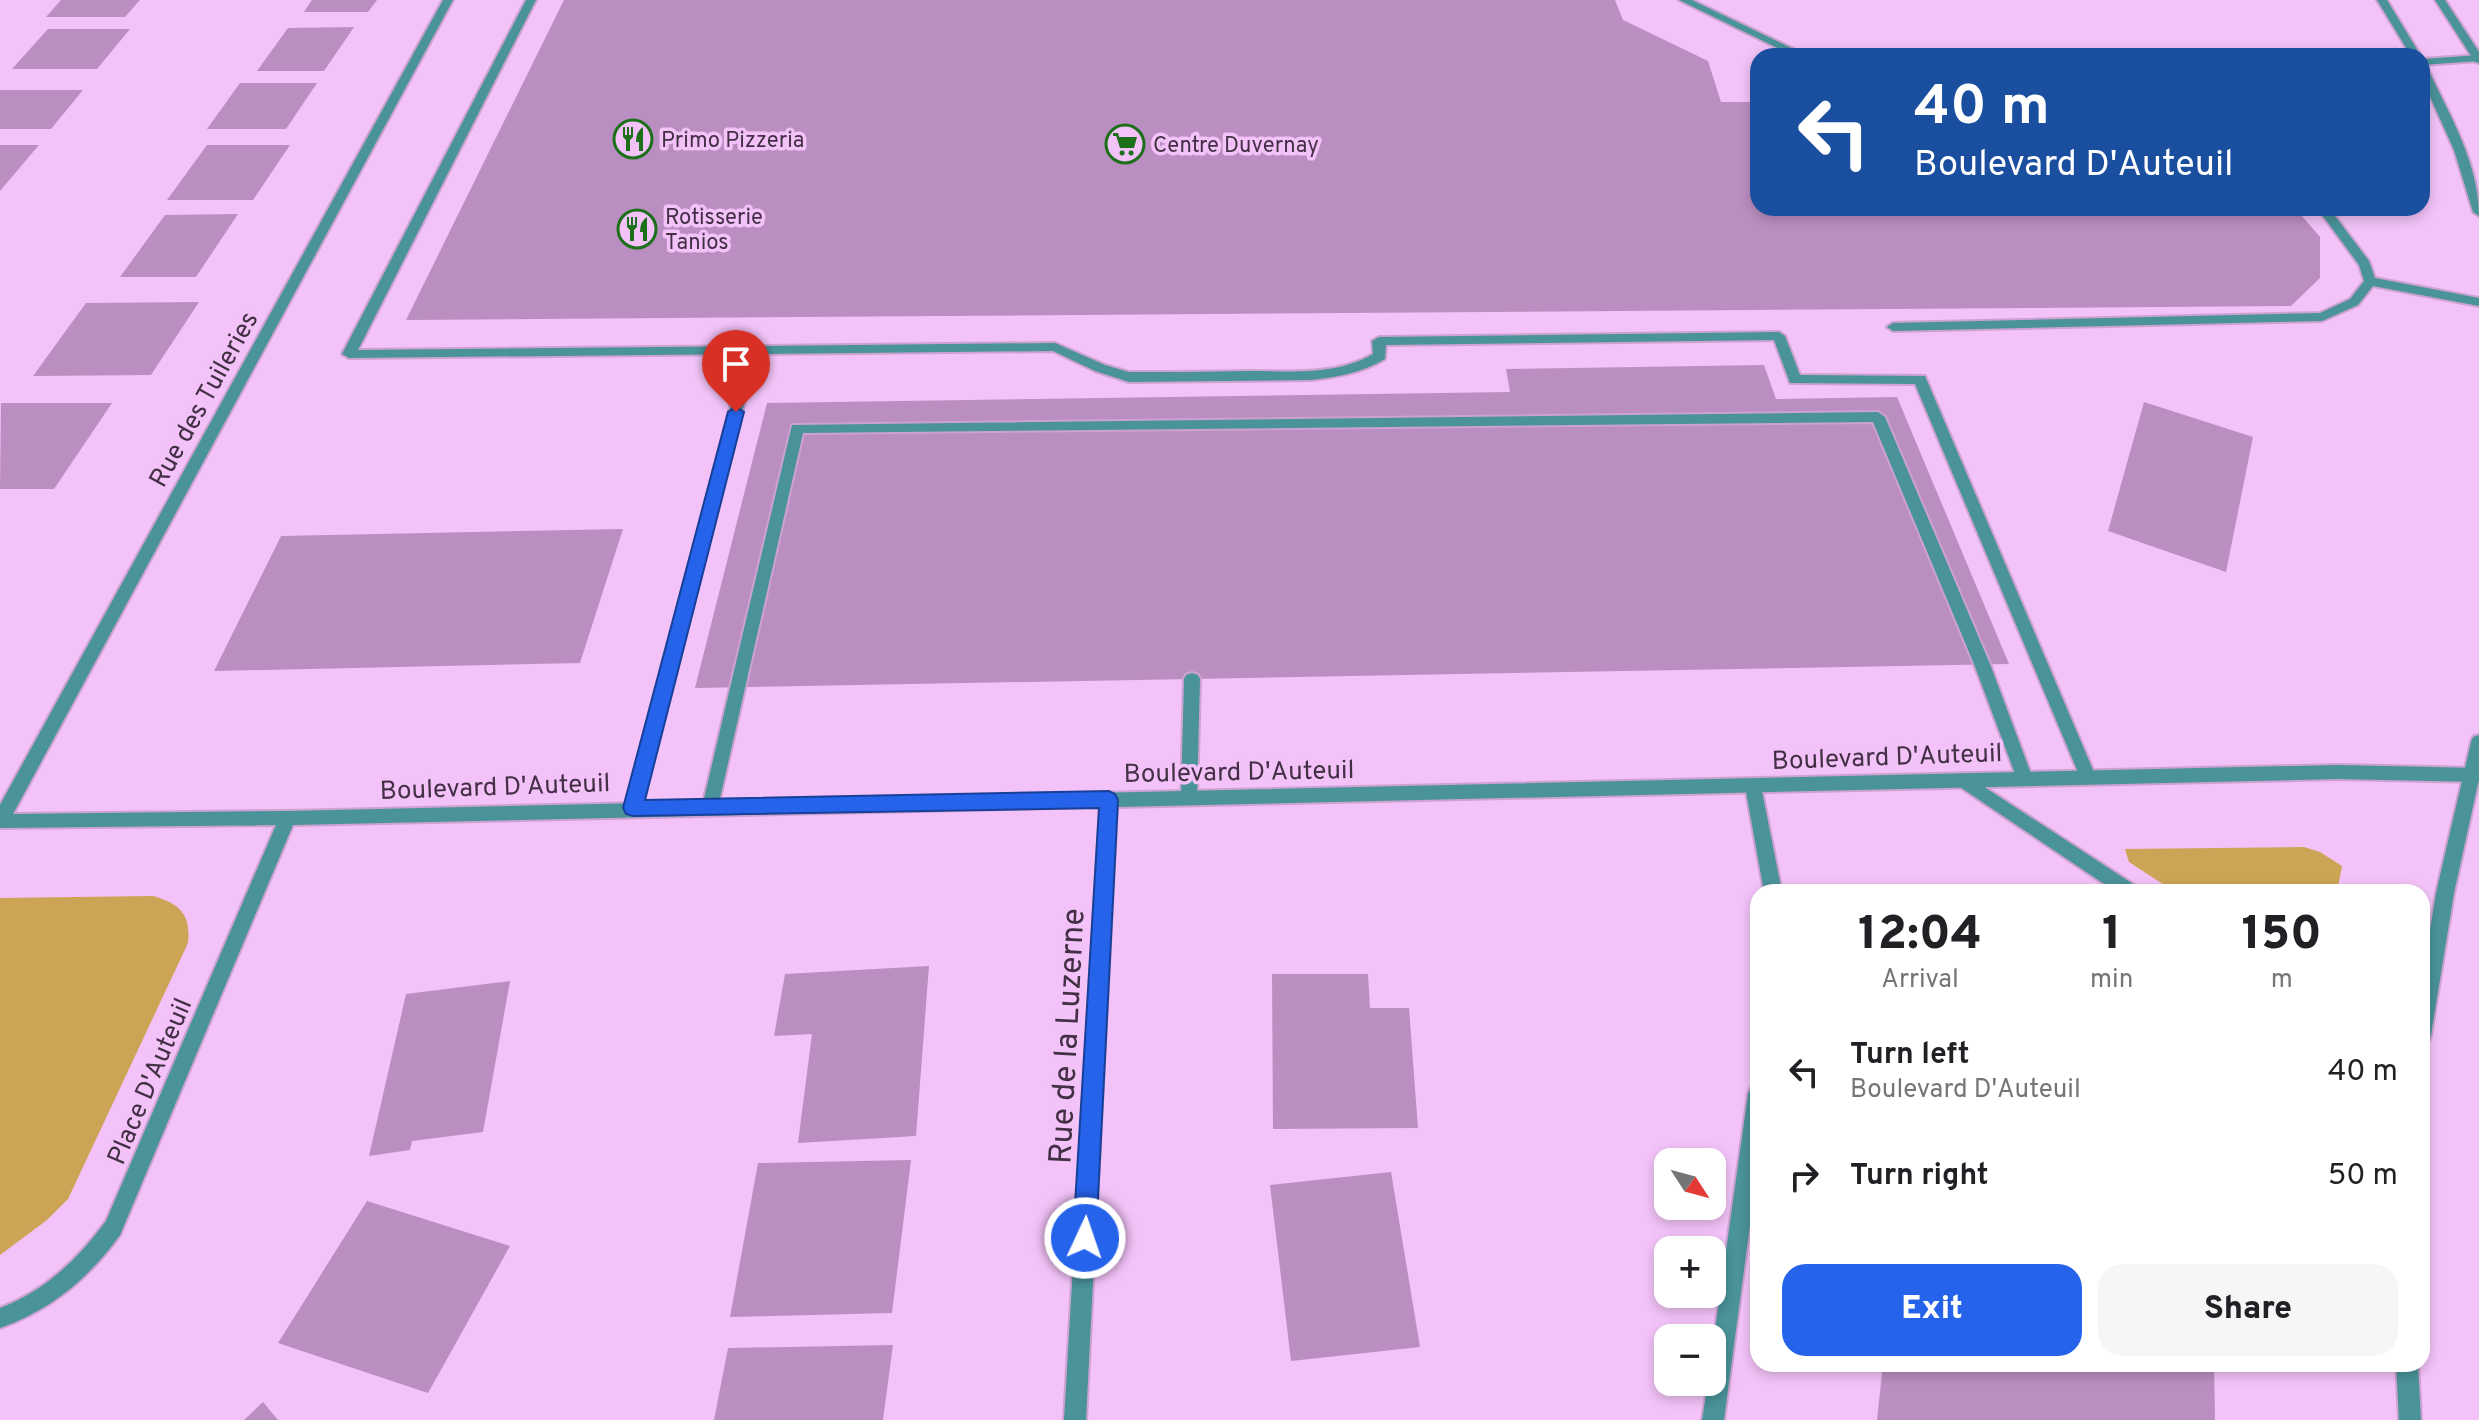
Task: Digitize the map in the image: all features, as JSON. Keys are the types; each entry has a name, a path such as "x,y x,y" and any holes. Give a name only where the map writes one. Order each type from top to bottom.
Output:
{"street":[{"name":"Rue des Tuileries","path":"0,821 448,0"},
{"path":"531,0 349,354 1055,347 1100,368 1129,377 1311,375 1336,373 1370,363 1380,356 1379,341 1779,336 1795,380 1920,379 2088,777"},
{"path":"1684,0 1786,48"},
{"path":"2382,0 2411,48"},
{"path":"2430,64 2479,58 2440,0"},
{"path":"2430,83 2460,150 2479,212"},
{"path":"2329,216 2365,264 2370,281"},
{"path":"2370,281 2479,302"},
{"path":"1893,327 2322,317 2354,302 2370,281"},
{"path":"633,808 752,350"},
{"path":"710,807 797,428 1878,417 1982,664 2025,779"},
{"path":"1189,798 1192,679"},
{"path":"2430,986 2445,893 2476,775 2479,742"},
{"name":"Boulevard D'Auteuil","path":"0,821 288,818 2338,772 2476,775"},
{"path":"1963,780 2118,884"},
{"path":"1753,786 1771,884"},
{"name":"Rue de la Luzerne","path":"1075,1420 1109,800"},
{"name":"Place D'Auteuil","path":"0,1318 57,1289 98,1250 113,1228 288,818"},
{"path":"1713,1420 1750,1152"},
{"path":"2407,1372 2410,1420"}],"shaded area":[{"path":"2304,847 2320,852 2342,866 2339,884 2163,884 2129,862 2125,849"},
{"path":"153,896 182,912 188,925 188,943 68,1199 47,1220 0,1255 0,898"}],"building":[{"path":"61,0 140,0 125,17 46,17"},
{"path":"312,0 377,0 368,12 304,12"},
{"name":"Centre Duvernay","path":"564,0 1615,0 1623,20 1708,61 1721,102 1750,102 1750,216 2302,216 2320,237 2320,278 2291,306 406,320"},
{"path":"354,27 324,71 257,71 288,28"},
{"path":"48,29 130,29 97,69 12,69"},
{"path":"240,83 317,83 286,129 207,129"},
{"path":"0,90 83,90 51,129 0,129"},
{"path":"0,145 39,145 0,191"},
{"path":"207,145 290,145 253,200 167,200"},
{"path":"238,214 196,277 120,277 165,215"},
{"path":"199,302 151,375 33,376 86,303"},
{"path":"1764,365 1776,399 1897,397 2009,664 695,688 767,403 1510,392 1506,369"},
{"path":"2144,402 2253,437 2226,572 2108,531"},
{"path":"1,403 112,403 54,489 0,489"},
{"path":"623,529 580,663 214,671 281,536"},
{"path":"929,966 916,1136 798,1143 812,1034 774,1036 785,974"},
{"path":"1272,974 1368,974 1370,1008 1409,1008 1418,1128 1273,1129"},
{"path":"510,981 483,1132 412,1141 410,1150 369,1156 406,994"},
{"path":"911,1160 892,1313 730,1317 758,1163"},
{"path":"1391,1172 1420,1347 1291,1361 1270,1185"},
{"path":"367,1201 510,1246 428,1393 278,1343"},
{"path":"893,1345 883,1420 714,1420 728,1348"},
{"path":"1882,1372 2214,1372 2215,1420 1877,1420"},
{"path":"263,1402 278,1420 244,1420"}],"place":[{"name":"Primo Pizzeria","path":"633,139"},
{"name":"Centre Duvernay","path":"1125,144"},
{"name":"Rotisserie Tanios","path":"637,229"}],"route":[{"path":"736,412 633,808 1109,800 1085,1238"}]}
